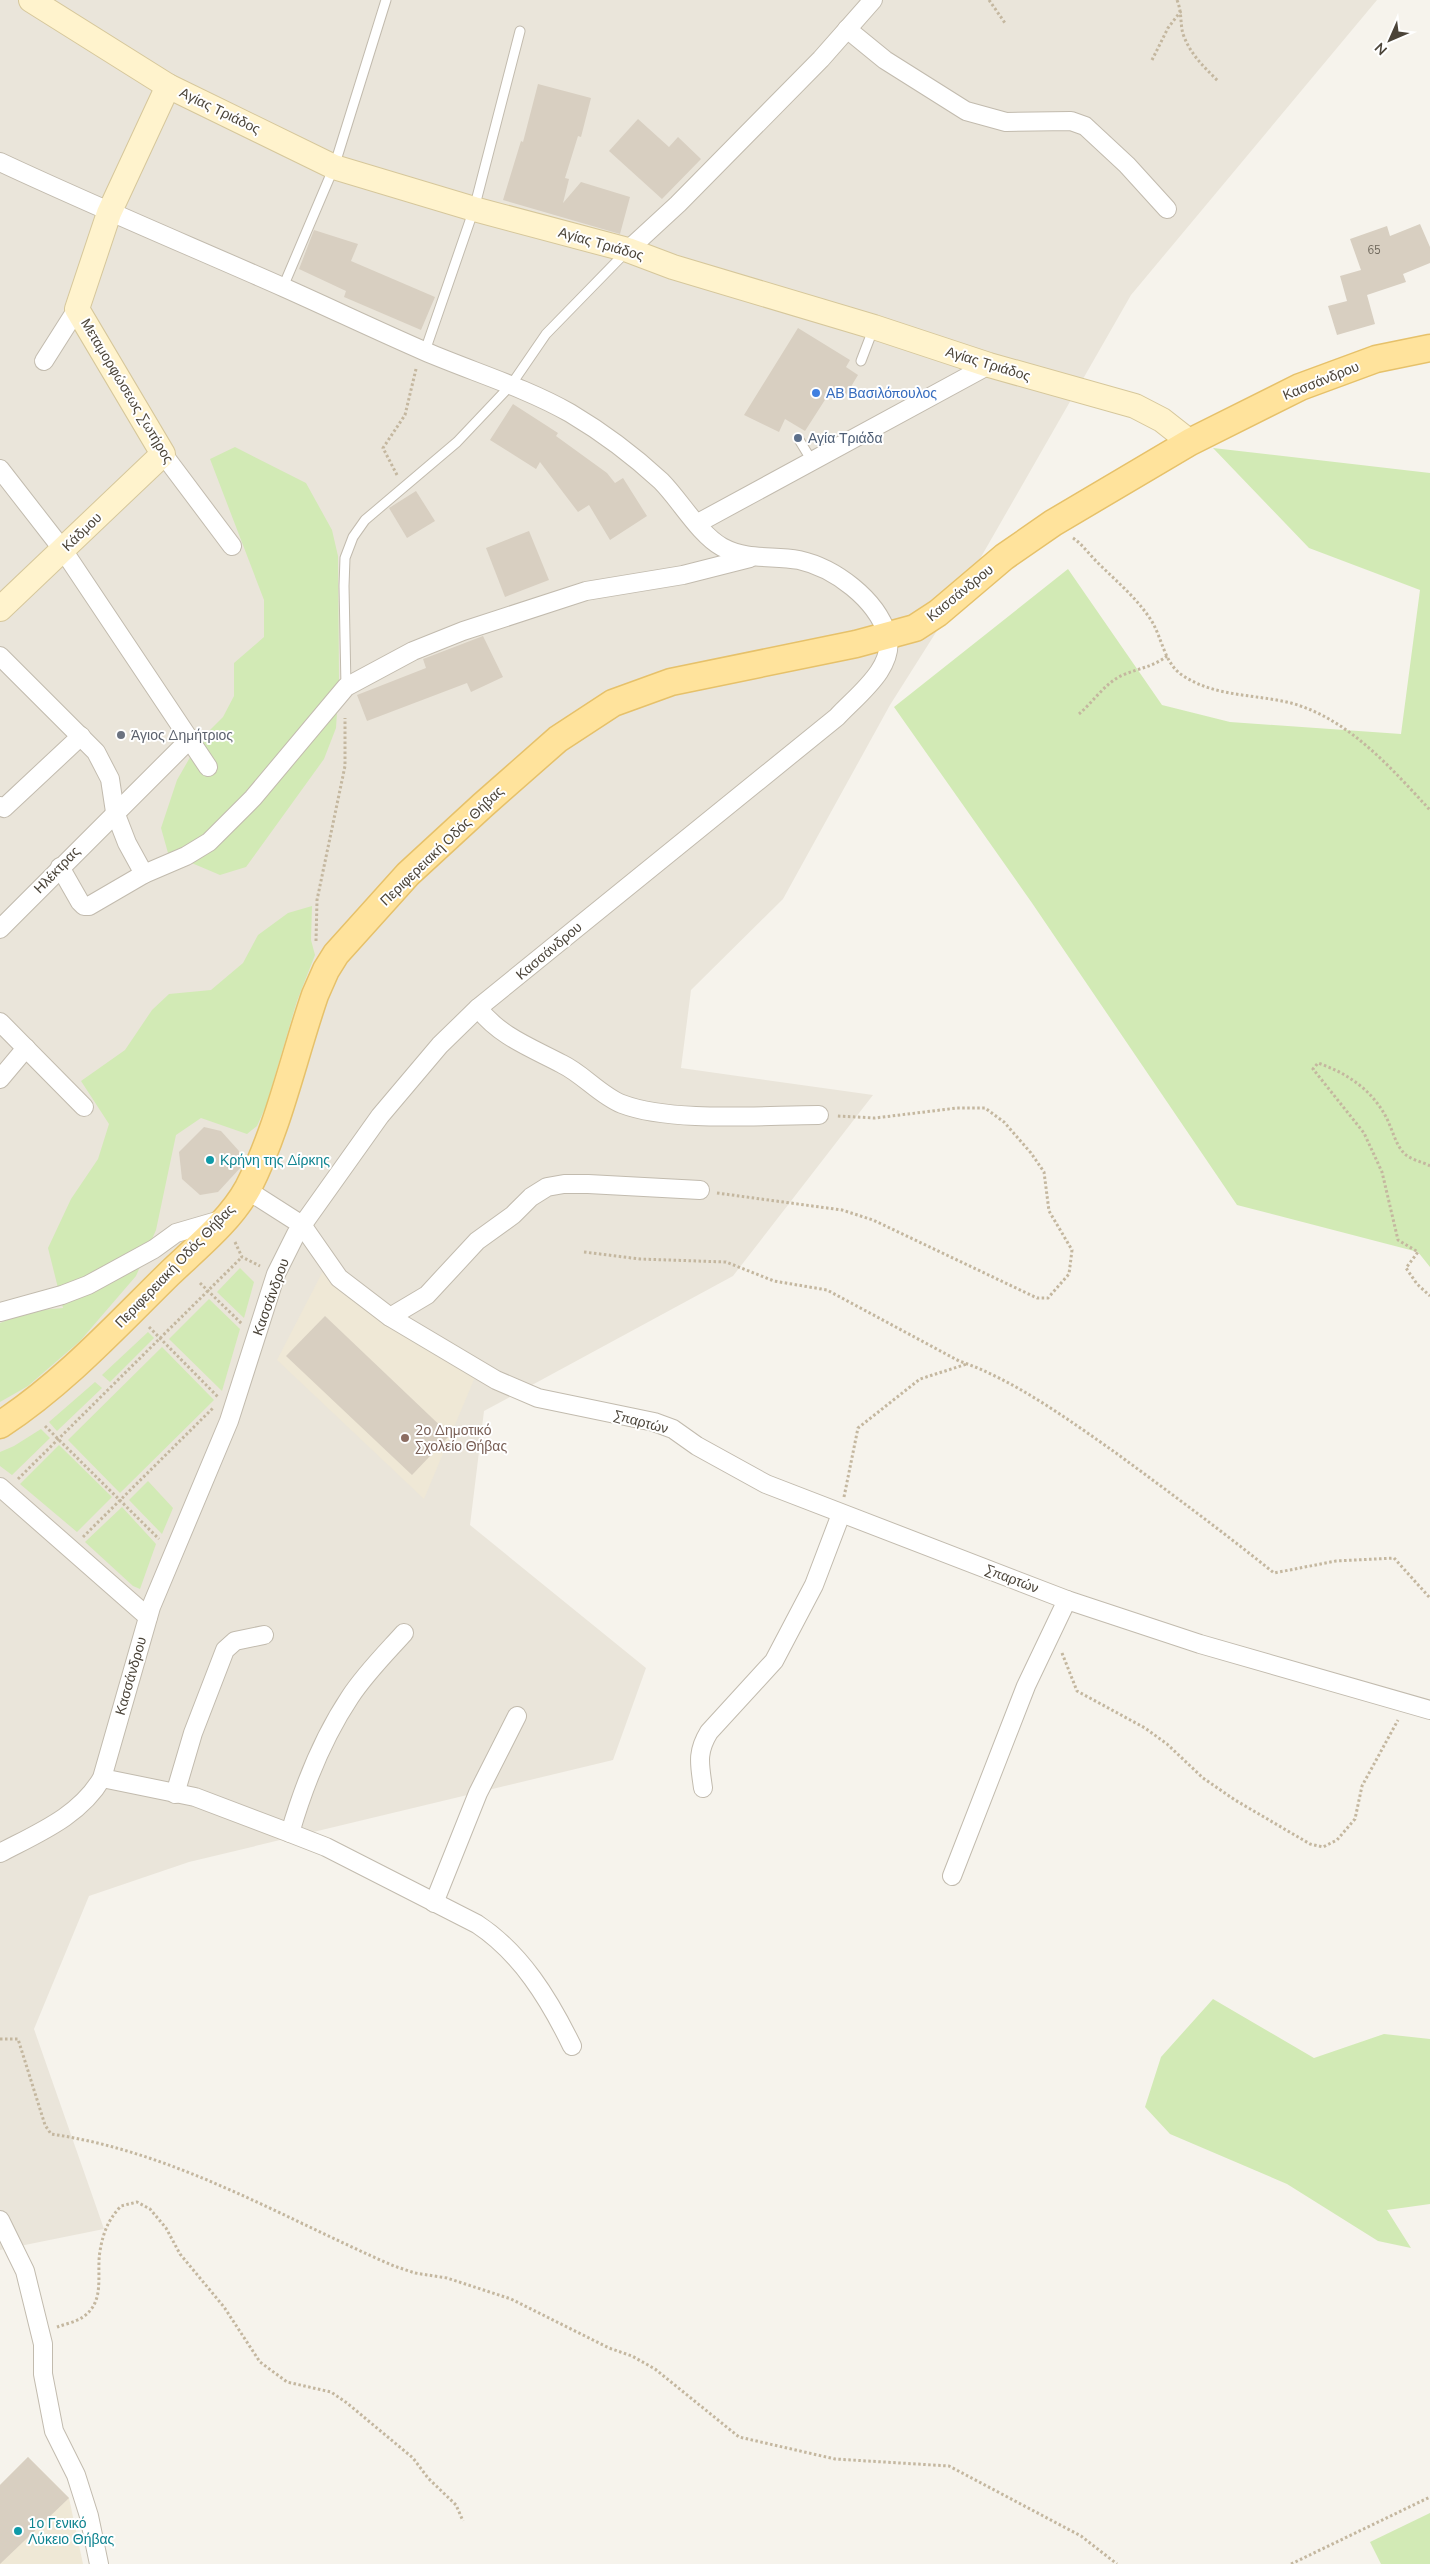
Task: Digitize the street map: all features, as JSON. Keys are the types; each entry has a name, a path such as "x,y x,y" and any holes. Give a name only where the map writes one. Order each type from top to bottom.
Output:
{"main road":[{"name":"Κασσάνδρου","path":"888,637 915,628 930,618 1004,557 1054,523 1190,442 1300,387 1376,359 1430,348"},
{"name":"Περιφερειακή Οδός Θήβας","path":"0,1425 29,1406 81,1361 225,1218 247,1190 264,1154 297,1047 326,970 336,954 408,874 476,811 558,739 613,703 671,682 888,637"}],"street":[{"name":"Αγίας Τριάδος","path":"31,0 168,86 334,167 474,209 628,250 673,267 874,327 989,365 1135,406 1162,420 1190,442"},
{"path":"628,250 678,204 873,0"},
{"path":"847,29 885,60 966,110 1006,122 1071,120 1085,126 1127,164 1168,209"},
{"name":"Μεταμορφώσεως Σωτήρος","path":"168,86 109,213 77,309 162,454 232,546"},
{"path":"0,162 109,213 283,287 425,351 511,385 571,414 612,441 660,480 720,546 750,558"},
{"path":"44,362 77,309"},
{"path":"698,523 989,365"},
{"name":"Κάδμου","path":"0,609 162,454"},
{"path":"0,469 63,550 208,767"},
{"path":"60,867 75,896 84,906 93,906 144,874 186,856 220,833 253,798 346,687 414,651 526,609 586,591 683,575 750,558 800,560 841,579 856,589 871,603 888,637"},
{"name":"Κασσάνδρου","path":"0,1853 74,1812 93,1793 102,1778 148,1617 229,1420 276,1274 302,1225 380,1116 440,1045 478,1008 837,717 880,671 887,653 888,637"},
{"path":"0,656 82,736 106,768 115,812 127,843 144,874"},
{"path":"2,807 82,736"},
{"name":"Ηλέκτρας","path":"0,928 190,739"},
{"path":"478,1008 488,1022 506,1034 567,1066 621,1103 645,1110 689,1115 819,1115"},
{"path":"0,1022 84,1107"},
{"path":"0,1079 26,1048"},
{"path":"390,1317 427,1295 477,1241 513,1215 531,1197 547,1187 564,1184 588,1184 700,1190"},
{"path":"247,1190 302,1225"},
{"path":"0,1312 62,1295 88,1284 154,1249 176,1233 225,1218"},
{"name":"Σπαρτών","path":"302,1225 339,1278 390,1317 496,1380 538,1398 654,1422 673,1429 697,1446 766,1484 1067,1600 1200,1644 1430,1710"},
{"path":"2,1489 148,1617"},
{"path":"704,1788 700,1760 701,1746 709,1732 774,1661 814,1585 841,1514"},
{"path":"952,1876 1022,1695 1067,1600"},
{"path":"290,1833 303,1790 314,1763 346,1704 369,1672 404,1633"},
{"path":"175,1794 194,1733 225,1650 235,1641 264,1635"},
{"path":"434,1903 478,1793 517,1716"},
{"path":"102,1778 195,1797 326,1847 477,1924 498,1938 525,1969 555,2010 572,2046"},
{"path":"0,2220 25,2271 40,2332 42,2374 54,2430 76,2475 90,2516 100,2564"}],"lane":[{"path":"283,287 334,167 386,0"},
{"path":"425,351 474,209 520,31"},
{"path":"346,687 345,558 353,537 366,520 403,486 457,442 511,385 546,334 628,250"},
{"path":"861,361 874,327"},
{"path":"798,438 812,461"}],"path":[{"path":"989,0 1005,23"},
{"path":"1177,0 1182,10 1183,33 1193,56 1218,81"},
{"path":"1152,60 1168,28 1182,10"},
{"path":"403,486 383,448 405,415 416,369"},
{"path":"1054,523 1080,542 1140,604 1152,621 1167,656 1181,674 1205,686 1293,704 1329,718 1359,739 1430,810"},
{"path":"1079,714 1122,675 1156,664 1167,656"},
{"path":"326,970 318,952 316,932 318,900 345,766 346,687"},
{"path":"1430,1166 1403,1154 1386,1116 1373,1097 1356,1082 1332,1068 1318,1063 1313,1069 1364,1133 1382,1172 1398,1240 1418,1252 1406,1268 1417,1284 1430,1296"},
{"path":"700,1190 842,1210 873,1220 1036,1298 1048,1298 1069,1274 1072,1250 1049,1211 1044,1172 1031,1153 1004,1122 985,1108 957,1108 874,1118 819,1115"},
{"path":"584,1252 640,1259 726,1262 774,1281 826,1290 968,1364 980,1368 1070,1420 1204,1517 1274,1573 1336,1561 1394,1558 1430,1598"},
{"path":"2,1489 58,1439 242,1257"},
{"path":"200,1282 242,1324"},
{"path":"71,1549 221,1400 148,1326"},
{"path":"841,1514 858,1428 920,1380 968,1364"},
{"path":"45,1426 159,1539"},
{"path":"1053,1629 1077,1691 1145,1728 1167,1744 1204,1778 1235,1800 1310,1844 1323,1847 1337,1840 1355,1819 1362,1786 1398,1720 1405,1702"},
{"path":"0,2039 18,2039 45,2125 51,2134 104,2144 193,2172 394,2266 415,2273 447,2278 530,2307 655,2368 740,2437 835,2459 949,2466 1082,2536 1117,2564"},
{"path":"40,2332 82,2317 93,2307 98,2293 99,2254 104,2229 121,2206 137,2202 150,2209 166,2228 180,2254 224,2307 260,2362 288,2382 331,2392 347,2403 413,2458 428,2478 456,2505 463,2521"},
{"path":"1291,2564 1430,2497"}],"shaded area":[{"path":"0,0 1377,0 1131,295 957,599 890,705 783,899 691,990 681,1068 873,1095 733,1276 484,1411 470,1525 646,1668 613,1760 189,1862 89,1896 34,2029 104,2229 0,2250"},
{"name":"2ο Δημοτικό Σχολείο Θήβας","path":"325,1267 475,1377 424,1499 277,1360"},
{"path":"28,2457 69,2498 83,2564 0,2564 0,2485"}],"green space":[{"path":"235,447 306,483 332,530 338,556 339,681 336,728 324,759 246,867 220,875 168,853 161,828 177,780 200,740 223,717 234,696 234,663 264,637 264,600 210,459"},
{"path":"1213,448 1430,473 1430,1267 1418,1252 1237,1205 1032,903 894,707 1068,569 1162,705 1230,722 1401,734 1420,590 1309,548"},
{"path":"312,906 311,940 315,955 297,1001 266,1106 257,1126 247,1134 201,1118 176,1135 156,1230 136,1276 80,1341 28,1386 0,1402 0,1323 31,1311 63,1308 48,1248 71,1199 98,1159 109,1124 81,1081 125,1050 152,1010 169,994 211,990 243,963 258,935 288,913"},
{"path":"240,1268 254,1282 244,1318 217,1292"},
{"path":"209,1299 240,1329 222,1391 169,1339"},
{"path":"148,1332 154,1338 110,1382 102,1375"},
{"path":"162,1347 214,1400 120,1493 68,1440"},
{"path":"95,1382 102,1388 57,1431 49,1422"},
{"path":"41,1429 50,1438 12,1475 0,1466 0,1452 14,1446"},
{"path":"59,1445 112,1497 77,1532 20,1484"},
{"path":"148,1481 173,1508 162,1534 129,1500"},
{"path":"122,1507 156,1544 140,1589 133,1586 85,1542"},
{"path":"1213,1999 1314,2058 1384,2034 1430,2039 1430,2204 1387,2210 1411,2248 1378,2241 1287,2184 1170,2134 1145,2107 1161,2057"},
{"path":"1430,2513 1430,2564 1381,2564 1370,2542"}],"building":[{"path":"538,84 591,98 581,137 578,136 565,178 569,179 563,203 581,182 630,197 620,234 503,200 521,141 523,142"},
{"path":"638,119 669,147 678,137 701,159 662,199 609,151"},
{"path":"1420,224 1430,247 1430,263 1403,274 1406,282 1367,295 1375,324 1337,335 1328,306 1347,301 1340,276 1361,270 1350,239 1387,226 1390,236"},
{"path":"314,230 358,244 351,261 435,297 421,330 344,297 346,291 299,269"},
{"path":"798,328 850,360 846,367 858,375 843,400 830,392 805,431 785,419 779,432 744,415"},
{"path":"513,404 558,433 556,436 607,473 615,483 623,478 647,516 610,540 589,505 578,512 540,462 536,469 490,440"},
{"path":"416,491 435,521 407,538 389,508"},
{"path":"529,531 549,580 505,597 486,548"},
{"path":"483,636 503,677 471,692 467,683 367,721 357,695 426,668 423,659"},
{"name":"Κρήνη της Δίρκης","path":"204,1127 221,1131 239,1151 241,1167 218,1192 200,1195 182,1179 179,1152"},
{"path":"325,1316 450,1435 412,1475 286,1356"},
{"name":"1ο Γενικό Λύκειο Θήβας","path":"28,2457 69,2498 0,2564 0,2485"}],"place":[{"name":"ΑΒ Βασιλόπουλος","path":"816,393"},
{"name":"Αγία Τριάδα","path":"798,438"},
{"name":"Άγιος Δημήτριος","path":"121,735"},
{"name":"Κρήνη της Δίρκης","path":"210,1160"},
{"name":"2ο Δημοτικό Σχολείο Θήβας","path":"405,1438"},
{"name":"1ο Γενικό Λύκειο Θήβας","path":"18,2531"}]}
